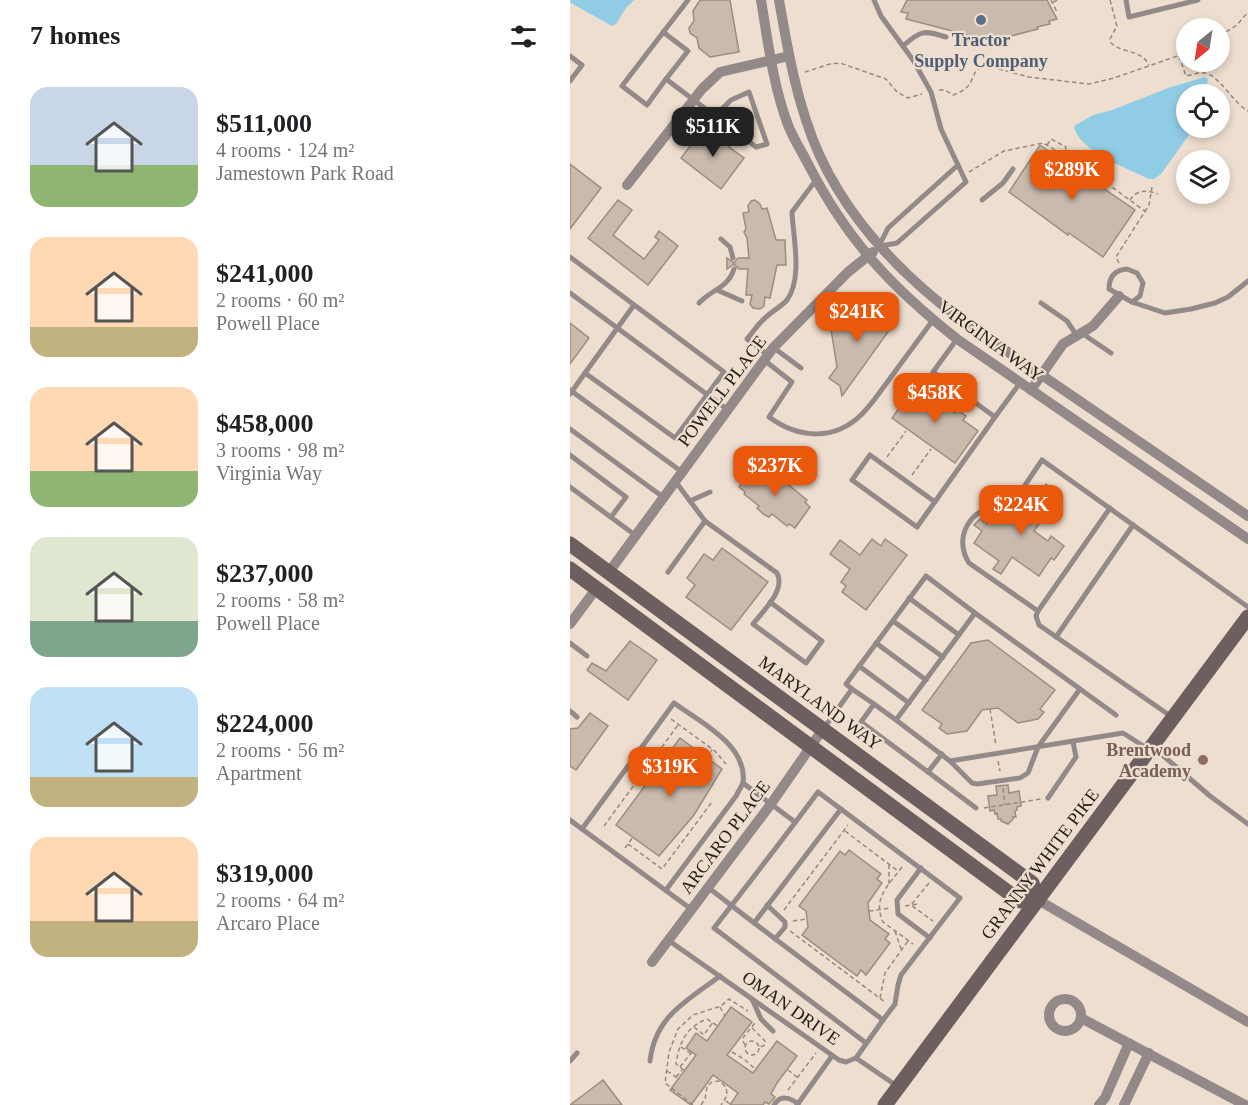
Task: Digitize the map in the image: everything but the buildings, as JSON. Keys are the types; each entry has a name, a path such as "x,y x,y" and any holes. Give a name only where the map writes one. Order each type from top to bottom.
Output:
{"main road":[{"name":"MARYLAND WAY","path":"570,544 1032,884 1038,900 1020,901 570,569"},
{"path":"596,588 609,572"},
{"name":"GRANNY WHITE PIKE","path":"885,1105 1248,617"}],"street":[{"name":"VIRGINIA WAY","path":"760,0 776,83 789,127 816,180 842,222 867,256 899,291 957,339 1248,539"},
{"name":"VIRGINIA WAY","path":"778,0 789,56 806,121 823,162 844,200 899,268 931,298 1248,516"},
{"path":"627,186 702,89 720,72 789,56"},
{"name":"POWELL PLACE","path":"609,572 768,354 848,272 879,246"},
{"path":"1031,390 1063,344 1080,335 1102,317 1119,296"},
{"path":"572,617 596,588"},
{"name":"ARCARO PLACE","path":"652,962 771,804 823,729"},
{"name":"MARYLAND WAY","path":"1038,900 1248,1022"},
{"path":"1081,1018 1149,1053 1226,1101 1245,1105"},
{"path":"1099,1105 1105,1098 1129,1043"},
{"path":"1124,1105 1149,1053"}],"lane":[{"path":"663,32 688,51 647,105 622,86 663,32 688,0"},
{"path":"874,0 881,16 913,60 931,92 941,129 965,179 897,243 879,246"},
{"path":"1126,0 1130,17 1198,0"},
{"path":"903,46 914,36 923,32 946,37"},
{"path":"570,56 582,65 570,81"},
{"path":"666,79 756,147 767,144 749,92 731,100 715,116"},
{"path":"879,246 888,228 958,165"},
{"path":"982,200 1003,183 1013,169"},
{"path":"801,368 768,354 747,339 765,318 783,304 790,295 796,258 793,209 816,180"},
{"path":"721,239 730,247 733,258"},
{"path":"570,257 724,372 675,438 585,373"},
{"path":"699,303 705,296 730,280 734,269"},
{"path":"1132,302 1142,293 1142,279 1132,270 1121,270 1113,275 1109,289 1132,302 1166,312 1215,303 1228,297 1248,281"},
{"path":"717,290 742,301"},
{"path":"570,293 728,410"},
{"path":"1041,303 1067,321 1080,335 1111,353"},
{"path":"634,305 571,392 679,476 690,501 705,521 777,573 780,583 770,602 753,624 806,663 822,641 770,602"},
{"path":"768,354 792,382 769,417 781,426 802,434 833,432 852,422 871,404 933,320"},
{"path":"957,339 933,372 995,417"},
{"path":"935,502 870,455 852,480 917,526 935,502 1020,383"},
{"path":"570,429 664,497"},
{"path":"570,455 627,497 611,517"},
{"path":"1038,611 969,563 964,556 963,544 968,524 977,513 987,507 1011,506 1042,460 1248,607"},
{"path":"570,487 635,535"},
{"path":"690,501 710,492"},
{"path":"1110,508 1036,616 1039,625 1173,717"},
{"path":"668,572 705,521"},
{"path":"1056,637 1133,525"},
{"path":"1080,689 1038,747 1028,773 1020,778 977,784 972,783 950,760 846,684 926,576 1116,715"},
{"path":"909,598 959,635"},
{"path":"896,720 975,613"},
{"path":"893,621 943,657"},
{"path":"570,643 587,656"},
{"path":"876,644 926,680"},
{"path":"859,666 909,703"},
{"path":"823,729 852,689"},
{"path":"582,829 674,703 725,741 740,759 743,772 742,783 736,796 666,890"},
{"path":"874,704 861,722 976,808"},
{"path":"570,711 578,717"},
{"path":"950,760 1123,733 1150,748 1248,824"},
{"path":"1048,798 1076,757 1073,742"},
{"path":"928,772 942,754"},
{"path":"742,783 795,822"},
{"path":"856,1058 893,1008 901,975 960,898 818,792 714,928 866,1043"},
{"path":"754,923 841,809"},
{"path":"570,820 691,909"},
{"path":"921,868 897,900 898,914 930,938"},
{"path":"707,887 883,1020"},
{"path":"767,905 780,915 785,925 775,939"},
{"name":"OMAN DRIVE","path":"668,940 832,1056 846,1062 856,1058 898,1087"},
{"path":"650,1060 655,1037 665,1020 720,976"},
{"path":"752,999 761,1019 773,1031"},
{"path":"570,1061 577,1053"},
{"path":"774,1105 782,1098 792,1099 798,1104 832,1056"}],"path":[{"path":"1058,0 1051,1 1058,12"},
{"path":"1110,0 1117,26 1110,39 1111,43 1115,47 1145,58 1149,66"},
{"path":"1230,29 1248,12"},
{"path":"794,75 840,63 886,79 897,92 908,99 940,89 953,95 970,86 975,71 984,65 1029,77 1089,84 1176,57"},
{"path":"1185,72 1186,76 1206,73 1212,76 1233,100 1248,111"},
{"path":"1047,145 1051,139 1066,147 1065,154"},
{"path":"965,179 1008,150 1043,143 1065,154 1079,157 1097,176 1146,212"},
{"path":"1121,270 1116,257 1146,212 1152,187"},
{"path":"1130,200 1138,192 1158,194"},
{"path":"882,464 906,431"},
{"path":"907,482 931,449"},
{"path":"665,715 712,749 726,764"},
{"path":"603,826 678,725"},
{"path":"706,758 712,749"},
{"path":"628,766 648,781"},
{"path":"976,808 1048,798"},
{"path":"628,844 662,869 712,802"},
{"path":"694,815 699,819"},
{"path":"780,915 853,818"},
{"path":"844,830 899,872"},
{"path":"620,856 633,837"},
{"path":"889,864 889,885"},
{"path":"933,877 911,905 939,926"},
{"path":"785,925 807,919"},
{"path":"785,925 893,1008"},
{"path":"895,931 901,950"},
{"path":"880,999 885,973 908,940"},
{"path":"693,1105 668,1087 665,1080 671,1045 678,1029 697,1013 720,1006 730,999 745,1007 751,1014"},
{"path":"720,1006 725,1016"},
{"path":"747,1054 742,1042 755,1022 753,1018"},
{"path":"682,1069 676,1064 684,1036 693,1027 708,1019 719,1027"},
{"path":"693,1027 704,1035 713,1022"},
{"path":"747,1054 755,1055 765,1042 752,1028"},
{"path":"745,1045 753,1041 759,1047"},
{"path":"667,1071 677,1078 691,1052 680,1046"},
{"path":"782,1098 820,1047"},
{"path":"732,1052 754,1068"},
{"path":"744,1059 747,1054"},
{"path":"788,1070 798,1077"},
{"path":"701,1105 705,1099 706,1087 718,1081 726,1086 725,1100 721,1105"},
{"path":"725,1100 730,1104"}],"water":[{"path":"570,0 634,0 612,26 571,3"},
{"path":"1205,77 1208,79 1207,84 1181,84"},
{"path":"1176,86 1176,138 1187,138 1176,150 1161,174 1154,179 1149,179 1105,158 1077,135 1074,126 1093,115"}],"place":[{"name":"Tractor Supply Company","path":"981,20"},
{"name":"Brentwood Academy","path":"1203,760"}]}
